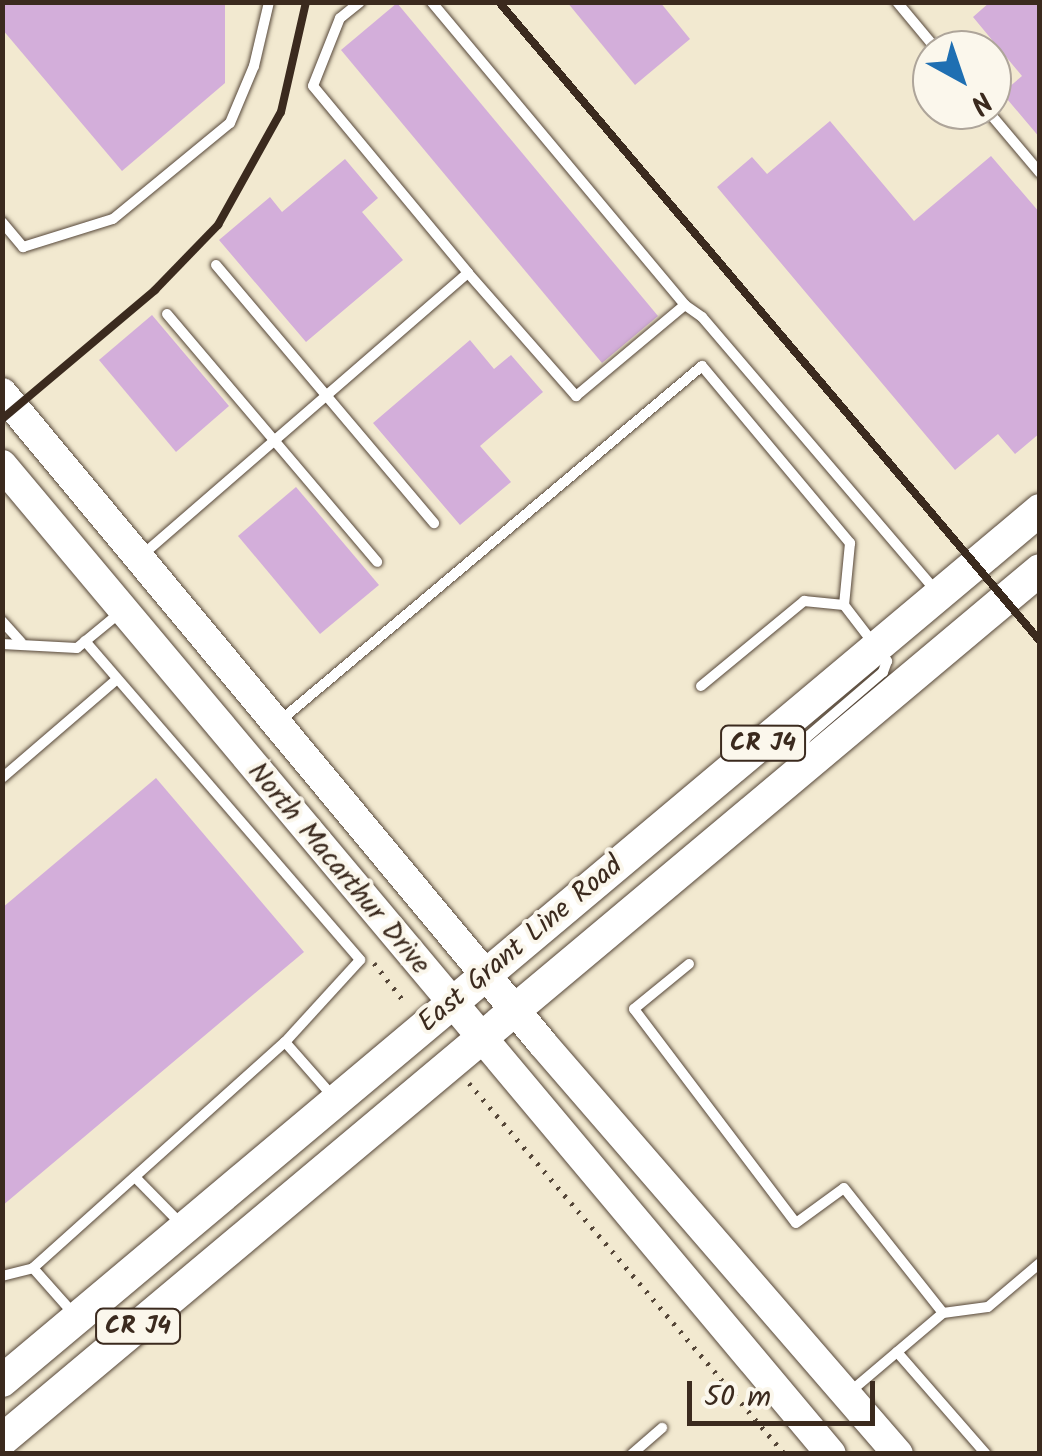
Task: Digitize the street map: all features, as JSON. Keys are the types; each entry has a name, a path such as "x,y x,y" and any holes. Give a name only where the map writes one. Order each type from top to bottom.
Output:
{"main road":[{"path":"2,393 145,564"},
{"name":"North Macarthur Drive","path":"2,466 479,1040 830,1454"},
{"name":"East Grant Line Road","path":"2,1381 1040,510"},
{"name":"North Macarthur Drive","path":"145,564 514,1010 898,1454"},
{"name":"East Grant Line Road","path":"2,1440 1040,570"}],"lane":[{"path":"2,222 23,247 113,218 230,123 254,66 269,2"},
{"path":"360,2 340,18 314,86 468,274 576,396 685,306"},
{"path":"432,2 685,306 702,317 938,594"},
{"path":"897,2 920,30"},
{"path":"1004,130 1040,173"},
{"path":"216,265 434,523"},
{"path":"145,564 276,440 468,274"},
{"path":"168,314 377,562"},
{"path":"277,724 702,366 850,543 844,605"},
{"path":"701,686 804,601 844,605 887,661 883,672 806,738 790,778"},
{"path":"2,644 77,648 122,610"},
{"path":"2,621 22,643"},
{"path":"2,1276 33,1268 286,1042 360,960 85,641"},
{"path":"2,778 116,680"},
{"path":"689,964 634,1009 796,1223 844,1188 943,1313"},
{"path":"286,1042 336,1099"},
{"path":"134,1177 184,1228"},
{"path":"847,1394 943,1313 988,1307 1040,1263"},
{"path":"33,1268 78,1318"},
{"path":"897,1352 986,1454"},
{"path":"632,1454 662,1428"}],"path":[{"path":"360,960 379,964 423,1026"},
{"path":"452,1062 785,1454"}],"building":[{"path":"2,2 225,2 225,83 122,171 2,29"},
{"path":"567,2 660,2 690,39 635,85"},
{"path":"990,2 1040,2 1040,138 1012,105 1012,84 1022,76 1012,64 1012,30 984,30 973,17"},
{"path":"397,3 658,316 602,363 341,50"},
{"path":"830,121 914,221 991,156 1040,213 1040,433 1015,454 998,434 955,470 717,187 752,157 767,174"},
{"path":"345,159 378,198 362,212 403,260 306,342 219,240 270,197 282,212"},
{"path":"152,315 229,406 176,452 99,360"},
{"path":"470,340 494,369 511,355 543,392 480,446 511,482 460,525 373,423"},
{"path":"296,487 379,585 320,634 238,536"},
{"path":"156,778 304,952 2,1206 2,908"}],"railway":[{"path":"2,419 155,290 218,225 281,112 306,2"},
{"path":"499,2 1040,641"}]}
